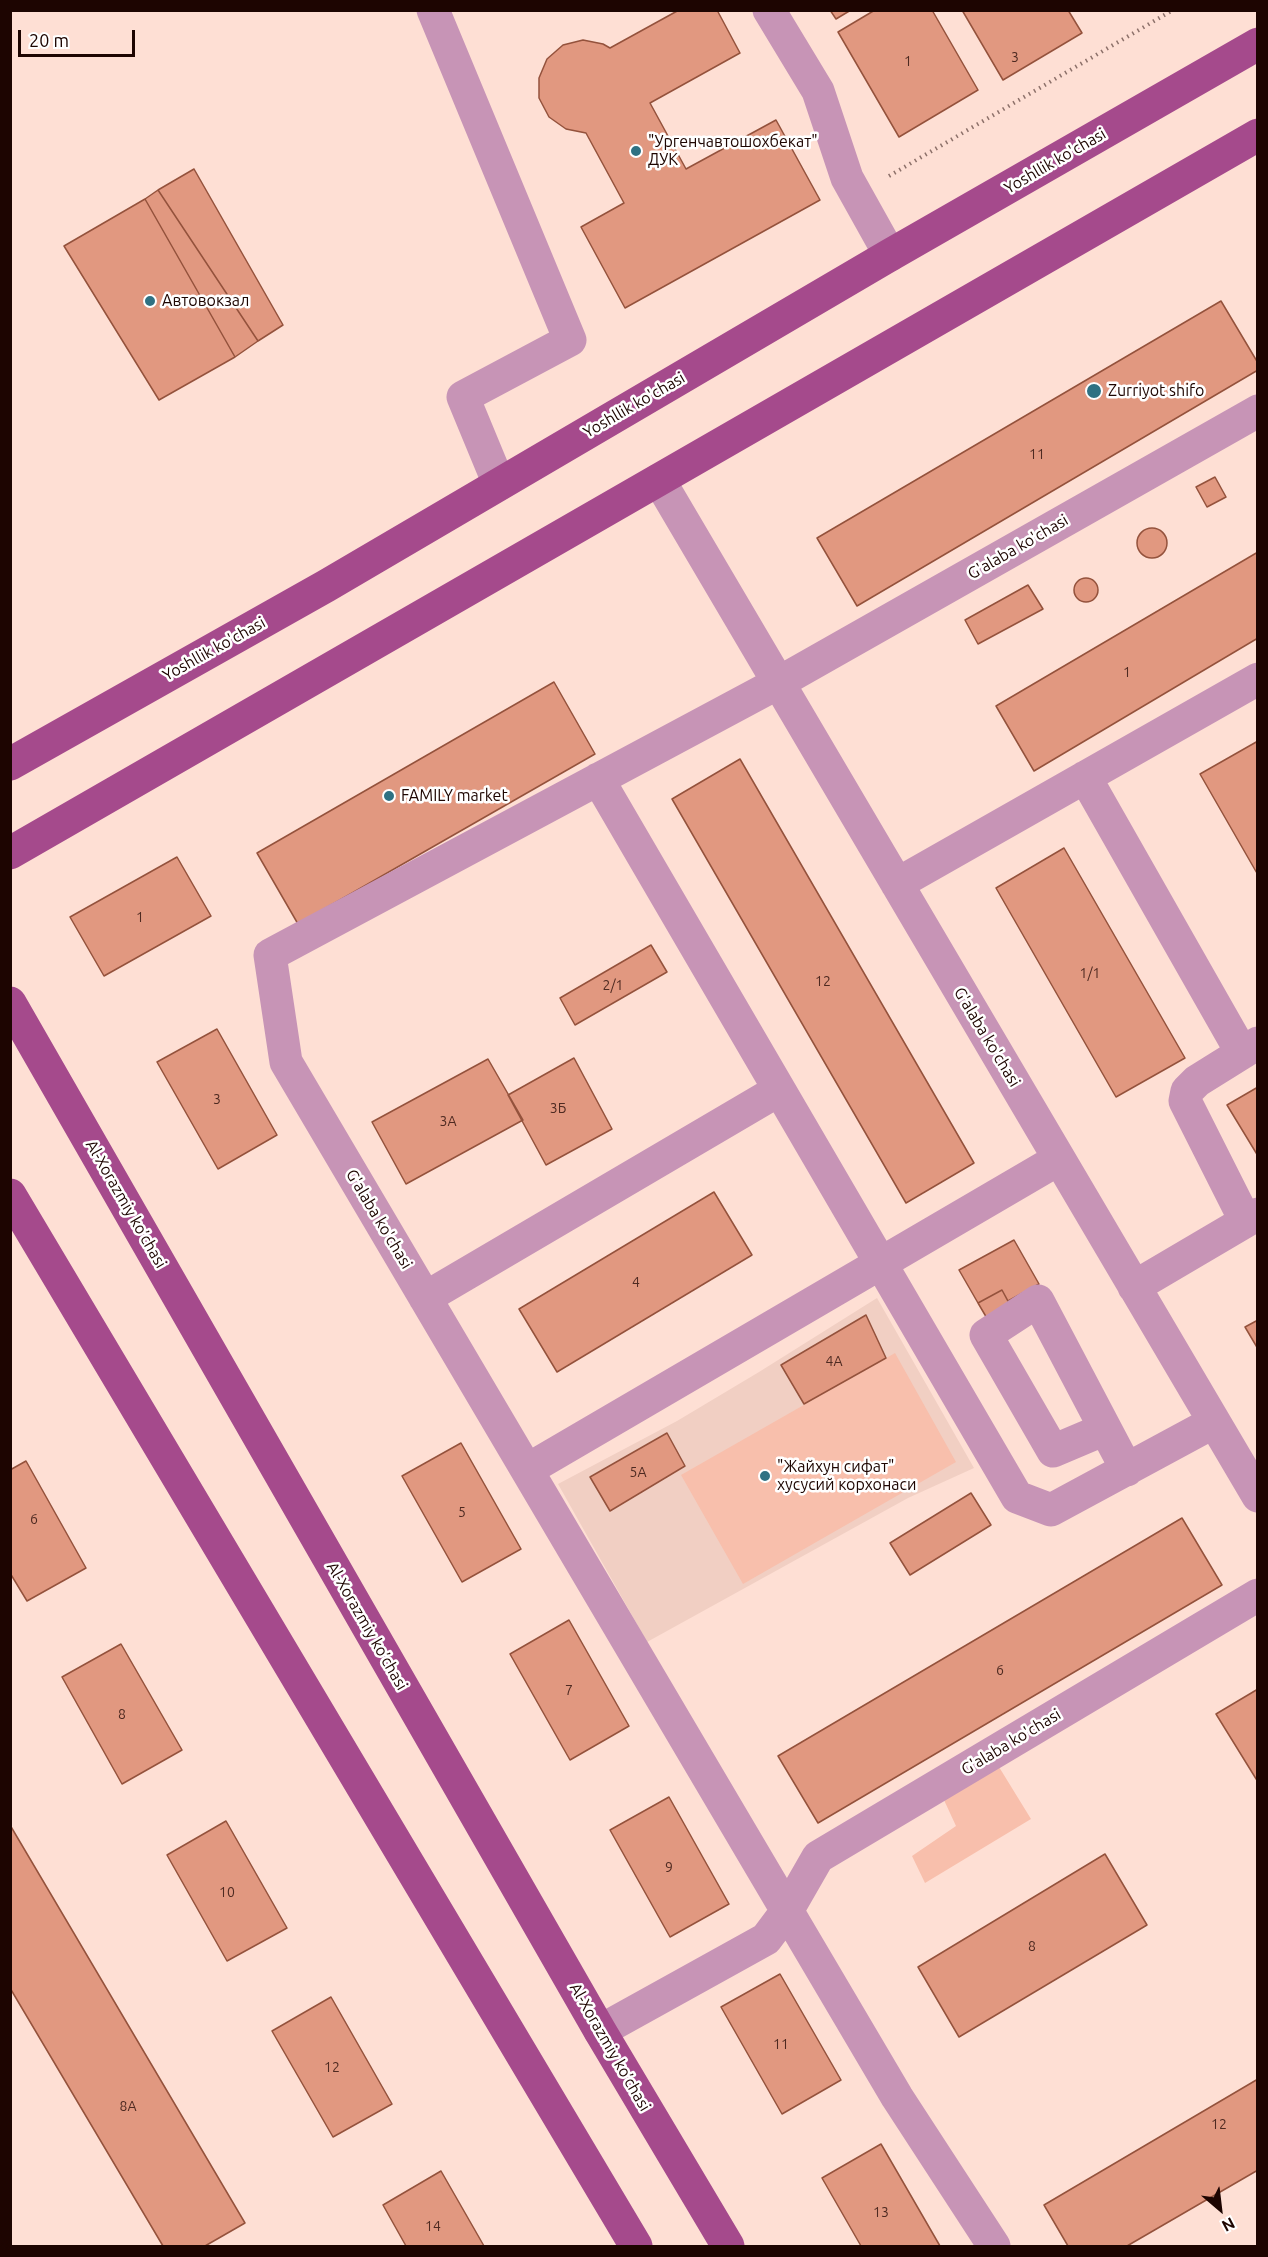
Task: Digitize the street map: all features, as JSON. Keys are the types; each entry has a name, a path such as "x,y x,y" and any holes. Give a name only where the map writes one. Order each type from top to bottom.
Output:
{"main road":[{"name":"Yoshllik ko'chasi","path":"10,764 326,586 890,255 1257,44"},
{"path":"10,853 1257,135"},
{"name":"Al-Xorazmiy ko’chasi","path":"10,1003 600,2031 728,2247"},
{"path":"10,1195 636,2247"}],"street":[{"path":"433,10 570,340 462,397 499,484"},
{"path":"769,10 818,90 847,178 890,255"},
{"name":"G'alaba ko'chasi","path":"778,683 1257,411"},
{"name":"G'alaba ko'chasi","path":"659,480 1257,1496"},
{"path":"897,884 1257,679"},
{"path":"778,683 598,779 1017,1497 1051,1510 1214,1422"},
{"path":"1085,777 1250,1048 1197,1081 1187,1090 1185,1101 1251,1217 1134,1287"},
{"name":"G'alaba ko'chasi","path":"598,779 270,955 286,1062 897,2097 994,2247"},
{"path":"425,1299 779,1090"},
{"path":"527,1470 1059,1159"},
{"path":"1105,1430 1127,1470"},
{"name":"G'alaba ko'chasi","path":"600,2031 766,1939 787,1911 818,1857 1257,1595"}],"path":[{"path":"857,195 1173,10"}],"shaded area":[{"name":"\"Жайхун сифат\" хусусий корхонаси","path":"877,1298 974,1468 908,1498 647,1642 558,1484 677,1421"},
{"path":"895,1353 956,1462 743,1584 681,1475"},
{"path":"999,1767 1031,1819 925,1883 912,1856 956,1826 944,1800"}],"building":[{"name":"\"Ургенчавтошохбекат\" ДУК","path":"679,10 717,10 740,53 650,103 686,169 776,120 820,200 625,308 581,227 624,203 586,133 566,129 549,117 539,98 539,78 547,59 563,45 583,40 603,44 610,48"},
{"path":"830,10 851,10 836,19"},
{"path":"875,10 932,10 978,90 899,137 838,32"},
{"path":"962,10 1068,10 1082,33 1003,80"},
{"name":"Автовокзал","path":"194,169 283,325 258,341 158,190"},
{"path":"158,190 258,341 235,357 145,199"},
{"name":"Автовокзал","path":"145,199 235,357 159,400 64,246"},
{"path":"1221,301 1258,363 1258,370 857,606 817,538"},
{"path":"1215,477 1226,497 1207,507 1196,487"},
{"path":"1152,528 1158,529 1166,537 1166,549 1158,557 1152,558 1146,557 1138,549 1137,543 1138,537 1146,529"},
{"path":"1258,552 1258,638 1034,771 996,706"},
{"path":"1086,578 1095,581 1098,590 1095,599 1086,602 1077,599 1074,590 1077,581"},
{"path":"1028,585 1043,609 978,644 965,620"},
{"path":"554,682 595,754 298,924 257,853"},
{"path":"1258,741 1258,875 1200,774"},
{"path":"740,759 974,1163 906,1203 672,799"},
{"path":"1064,848 1185,1058 1116,1097 996,888"},
{"path":"177,857 211,916 104,976 70,917"},
{"path":"651,945 667,972 575,1025 560,998"},
{"path":"217,1029 277,1135 218,1169 157,1062"},
{"path":"574,1058 612,1129 546,1165 508,1095"},
{"path":"488,1059 523,1120 406,1184 372,1122"},
{"path":"1258,1087 1258,1156 1227,1105"},
{"path":"714,1192 752,1255 557,1372 519,1309"},
{"path":"1014,1240 1039,1284 1008,1301 1002,1290 978,1303 959,1270"},
{"path":"1002,1290 1011,1307 988,1320 978,1303"},
{"path":"866,1315 886,1358 804,1404 781,1365"},
{"path":"1258,1320 1258,1349 1245,1327"},
{"path":"667,1433 685,1466 610,1511 590,1477"},
{"path":"461,1443 521,1549 462,1582 402,1476"},
{"path":"26,1461 86,1568 27,1601 10,1573 10,1470"},
{"path":"971,1493 991,1525 910,1575 890,1543"},
{"path":"1182,1518 1222,1585 818,1823 778,1756"},
{"path":"569,1620 629,1726 570,1760 510,1654"},
{"path":"121,1644 182,1750 122,1784 62,1677"},
{"path":"1258,1689 1258,1782 1216,1714"},
{"path":"669,1797 729,1904 670,1937 610,1830"},
{"path":"226,1821 287,1928 227,1961 167,1855"},
{"path":"10,1825 245,2223 205,2246 163,2246 10,1988"},
{"path":"1105,1854 1147,1925 959,2037 918,1967"},
{"path":"780,1974 841,2080 782,2114 721,2007"},
{"path":"331,1997 392,2104 333,2137 272,2031"},
{"path":"1258,2079 1258,2170 1127,2246 1068,2246 1044,2205"},
{"path":"881,2144 940,2246 861,2246 822,2178"},
{"path":"441,2171 484,2246 406,2246 383,2205"}],"place":[{"name":"\"Ургенчавтошохбекат\" ДУК","path":"636,151"},
{"name":"Автовокзал","path":"150,301"},
{"name":"Zurriyot shifo","path":"1094,391"},
{"name":"FAMILY market","path":"389,796"},
{"name":"\"Жайхун сифат\" хусусий корхонаси","path":"765,1476"}]}
